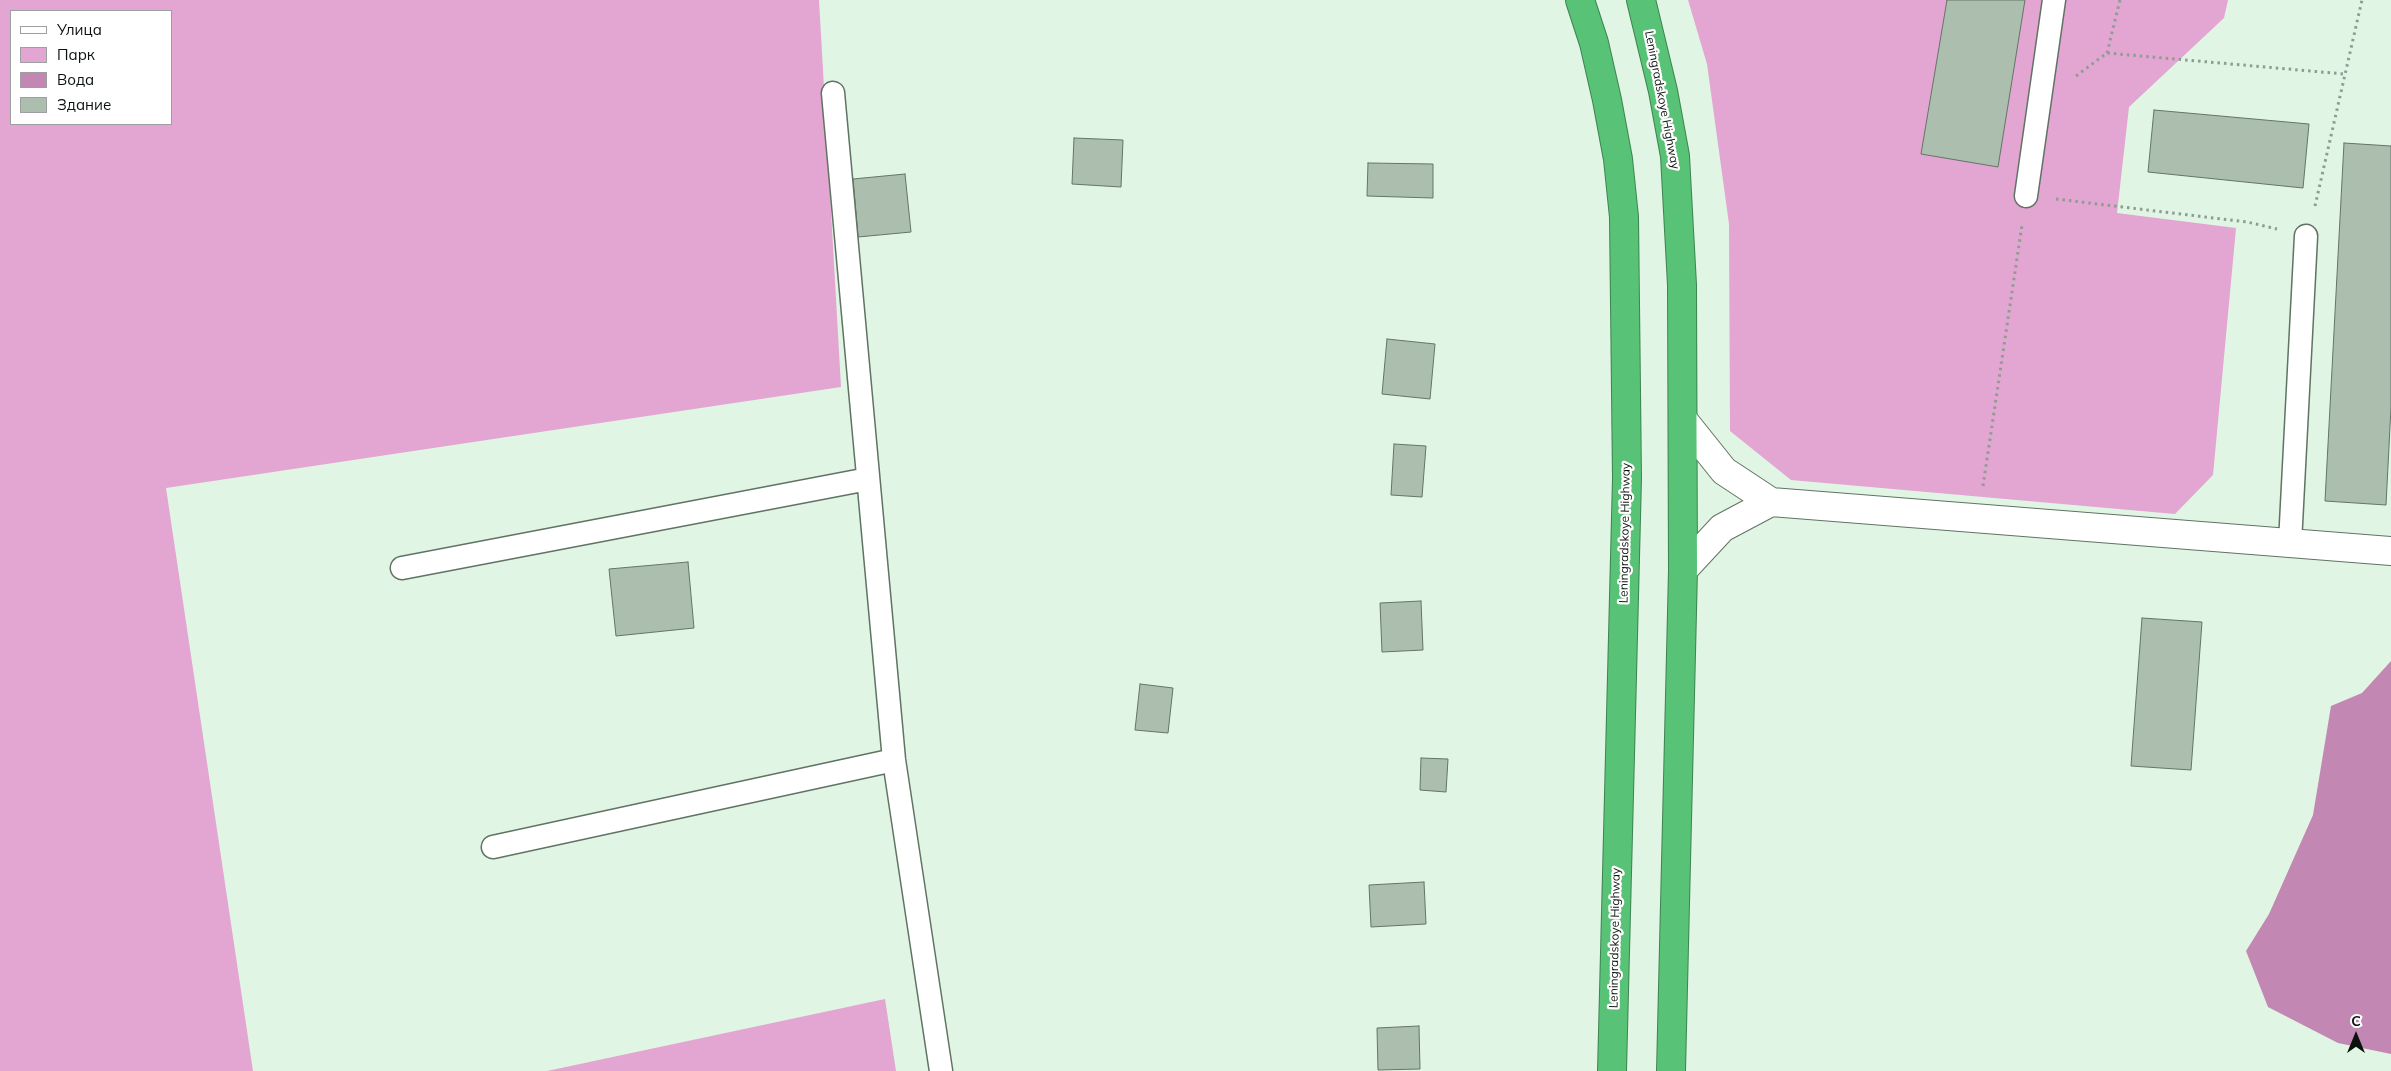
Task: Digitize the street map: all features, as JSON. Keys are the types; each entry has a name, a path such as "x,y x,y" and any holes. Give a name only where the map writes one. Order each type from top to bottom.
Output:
{"highway":[{"name":"Leningradskoye Highway","path":"1580,0 1594,43 1607,100 1618,159 1624,217 1627,478 1612,1071"},
{"name":"Leningradskoye Highway","path":"1641,0 1663,91 1675,156 1682,275 1684,421 1683,570 1671,1071"}],"street":[{"path":"1684,421 1724,471 1771,502 2391,551"},
{"path":"1683,570 1722,528 1771,502"}],"lane":[{"path":"2026,196 2054,0"},
{"path":"833,92 894,760 941,1071"},
{"path":"2290,543 2306,236"},
{"path":"402,568 868,479"},
{"path":"492,848 894,760"}],"path":[{"path":"2039,105 2107,53 2120,0"},
{"path":"1978,518 2026,196 2248,222 2306,236 2324,174 2344,74 2362,0"},
{"path":"2107,53 2344,74"}],"green space":[{"path":"0,0 819,0 841,387 166,488 253,1071 0,1071"},
{"path":"1688,0 2228,0 2224,18 2129,107 2117,213 2236,228 2213,475 2175,514 1791,480 1730,431 1729,224 1707,64"},
{"path":"885,999 896,1071 547,1071"}],"water":[{"path":"2391,661 2391,1054 2338,1043 2268,1007 2246,951 2269,914 2313,815 2331,706 2362,693"}],"building":[{"path":"1947,0 2025,0 1998,167 1921,154"},
{"path":"2154,110 2309,124 2303,188 2148,172"},
{"path":"1074,138 1123,140 1121,187 1072,184"},
{"path":"2344,143 2391,146 2391,407 2386,505 2325,501"},
{"path":"1368,163 1433,164 1433,198 1367,196"},
{"path":"905,174 911,232 858,237 853,179"},
{"path":"1387,339 1435,344 1430,399 1382,394"},
{"path":"1394,444 1426,446 1422,497 1391,495"},
{"path":"688,562 694,628 616,636 609,569"},
{"path":"1421,601 1423,650 1382,652 1380,603"},
{"path":"2142,618 2202,622 2191,770 2131,766"},
{"path":"1140,684 1173,688 1168,733 1135,730"},
{"path":"1421,758 1448,759 1446,792 1420,790"},
{"path":"1424,882 1426,924 1371,927 1369,885"},
{"path":"1419,1026 1420,1069 1378,1070 1377,1028"}]}
